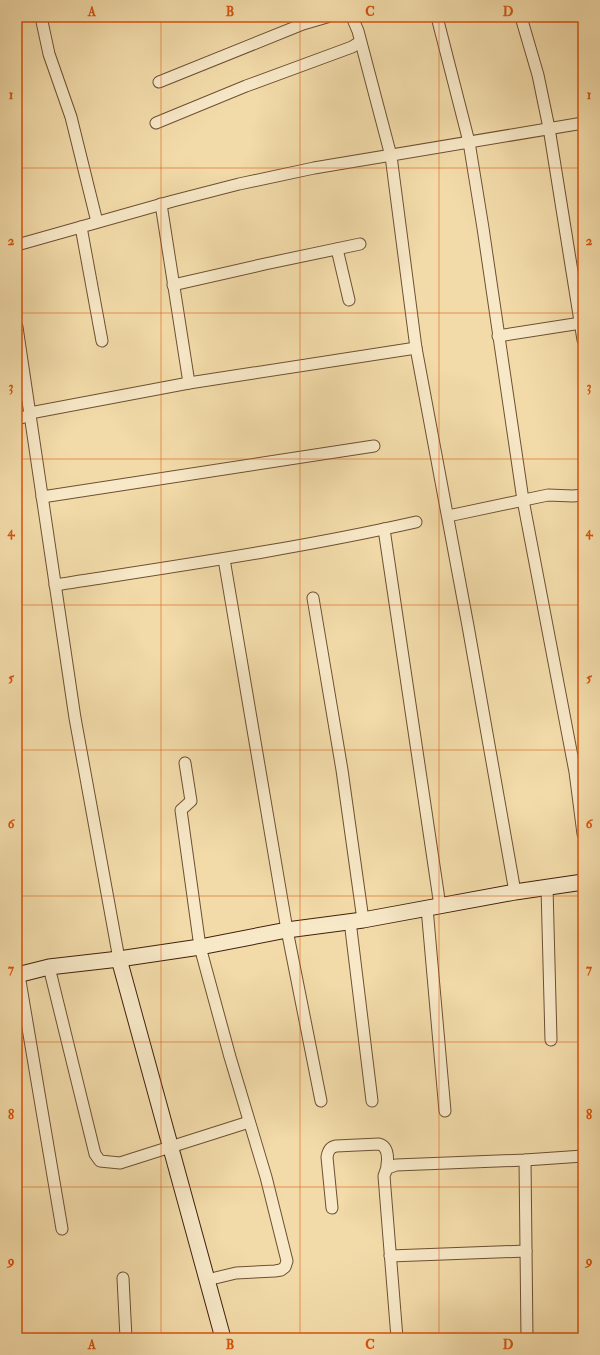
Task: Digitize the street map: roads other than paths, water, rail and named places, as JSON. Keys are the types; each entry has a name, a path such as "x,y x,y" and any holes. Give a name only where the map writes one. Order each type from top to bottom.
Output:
{"street":[{"path":"41,17 49,54 71,116 97,222"},
{"path":"159,82 303,24 327,17"},
{"path":"352,17 391,156 416,348 448,516 515,892"},
{"path":"437,17 469,142 523,500 575,772 583,834"},
{"path":"521,17 538,76 549,128 583,340"},
{"path":"156,123 246,86 352,47 360,42"},
{"path":"17,245 161,204 239,184 314,168 583,123"},
{"path":"161,204 189,383"},
{"path":"81,227 102,341"},
{"path":"173,286 360,244"},
{"path":"337,249 350,300"},
{"path":"498,336 581,323"},
{"path":"17,331 74,718 119,959 223,1338"},
{"path":"17,419 30,414 189,383 416,348"},
{"path":"42,497 374,446"},
{"path":"448,516 548,495 583,495"},
{"path":"55,585 224,559 416,522"},
{"path":"384,529 434,907 445,1111"},
{"path":"224,559 287,930 321,1101"},
{"path":"313,598 342,770 372,1101"},
{"path":"185,763 191,801 180,810 200,947 230,1057 266,1176 287,1261 285,1267 281,1270 236,1273 207,1280"},
{"path":"62,1229 18,975 49,968 200,947 287,930 356,921 515,892 583,882"},
{"path":"546,887 551,1040"},
{"path":"49,968 95,1154 100,1161 106,1163 120,1163 250,1122"},
{"path":"332,1208 327,1157 331,1147 383,1145 386,1148 388,1168 384,1176 397,1338"},
{"path":"388,1168 396,1165 525,1160 583,1156"},
{"path":"525,1160 527,1338"},
{"path":"390,1256 526,1251"},
{"path":"123,1278 126,1338"}]}
